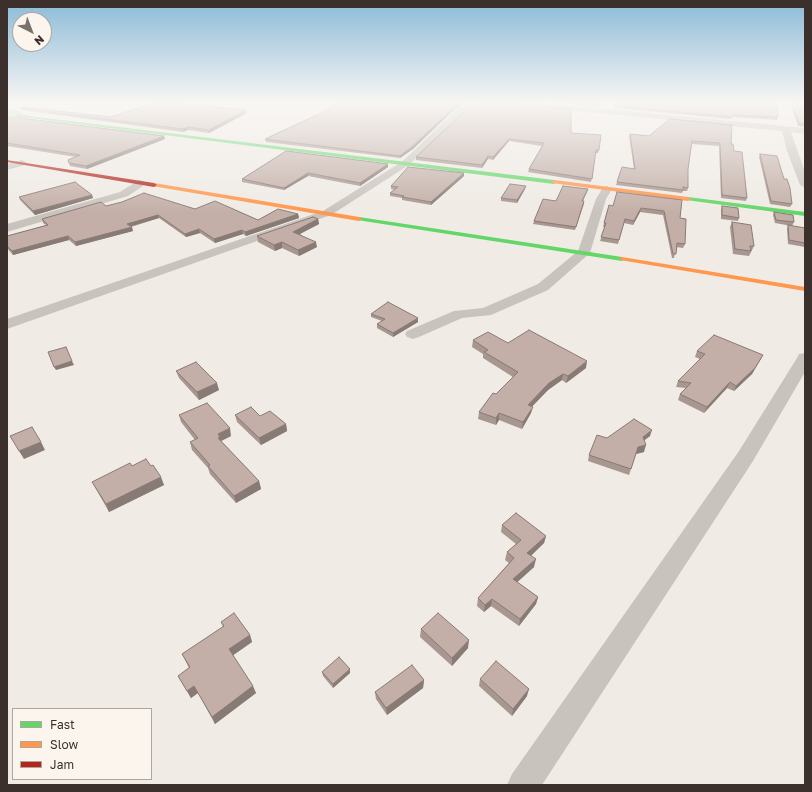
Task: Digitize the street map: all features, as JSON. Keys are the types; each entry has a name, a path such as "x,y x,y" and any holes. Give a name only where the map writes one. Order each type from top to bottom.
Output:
{"street":[{"path":"213,139 406,162 805,214"},
{"path":"7,324 327,213 406,162 430,139"},
{"path":"789,139 805,185"},
{"path":"7,161 805,289"},
{"path":"7,167 22,163"},
{"path":"124,194 138,186 139,183"},
{"path":"7,228 124,194 162,186"},
{"path":"413,334 459,314 486,312 543,287 584,253 601,199 607,189"},
{"path":"523,785 746,456 805,358"}],"building":[{"path":"7,139 156,139 86,166 69,163 68,160 80,155 7,143"},
{"path":"265,139 420,139 400,156"},
{"path":"435,139 600,139 599,150 596,150 592,179 529,169 544,143 509,139 493,157 488,156 482,165 416,157"},
{"path":"631,139 731,139 731,144 733,144 734,151 742,152 747,198 722,195 720,143 692,141 688,169 688,188 683,187 683,190 617,182 622,167 635,169"},
{"path":"286,151 388,164 360,183 308,173 284,188 242,179"},
{"path":"760,154 777,156 784,179 787,179 790,188 792,204 771,201"},
{"path":"408,167 464,173 431,202 402,197 404,196 390,193 398,187 391,186"},
{"path":"75,182 92,195 33,211 19,197"},
{"path":"510,184 526,186 517,200 501,198"},
{"path":"563,186 588,189 582,201 584,201 576,227 534,221 543,199 556,201"},
{"path":"617,192 682,200 680,218 686,219 685,244 677,243 676,254 673,254 664,211 641,208 634,221 625,219 619,240 601,237 606,223 604,223 609,205 613,206"},
{"path":"144,193 195,209 215,201 258,220 278,209 298,214 245,232 242,230 214,239 199,229 185,234 158,215 127,224 132,227 75,242 68,236 12,251 7,246 7,236 48,225 42,219 101,202 106,206 122,202"},
{"path":"722,206 738,208 739,218 722,215"},
{"path":"774,212 793,215 794,222 776,220"},
{"path":"313,217 318,219 293,232 316,242 298,250 282,242 274,245 257,236"},
{"path":"732,222 751,225 754,246 750,246 751,251 735,249"},
{"path":"788,225 805,228 805,243 789,240"},
{"path":"388,302 418,318 393,333 377,324 385,319 371,314"},
{"path":"529,330 587,361 568,376 563,374 549,383 528,405 533,407 523,422 499,413 496,418 479,412 493,393 496,394 518,372 484,352 488,350 473,340 488,332 508,343"},
{"path":"714,335 763,355 755,368 736,386 730,382 707,407 680,394 691,383 678,381 705,354 697,351"},
{"path":"66,347 72,361 54,367 48,352"},
{"path":"196,362 217,383 197,392 176,371"},
{"path":"207,403 230,428 218,434 220,437 218,438 259,481 234,496 208,466 210,465 190,442 198,438 179,415"},
{"path":"251,407 260,416 270,411 286,424 259,438 235,415"},
{"path":"634,419 652,430 643,437 646,445 638,447 631,469 589,455 597,435 607,438"},
{"path":"32,427 41,442 19,451 10,436"},
{"path":"146,459 151,466 153,465 161,477 106,504 92,482 130,463 132,466"},
{"path":"516,513 546,536 527,553 536,559 513,579 538,597 520,619 492,599 485,605 478,598 514,558 507,552 521,540 502,525"},
{"path":"234,613 250,635 229,649 253,686 212,717 194,686 187,691 178,676 190,667 182,654 224,626 221,622"},
{"path":"438,613 469,640 452,658 421,629"},
{"path":"339,657 350,669 333,684 322,672"},
{"path":"496,661 529,689 513,709 480,679"},
{"path":"412,665 424,680 386,708 375,692"}],"traffic: fast":[{"path":"206,139 554,182"},
{"path":"688,199 805,214"},
{"path":"359,219 622,259"}],"traffic: slow":[{"path":"554,182 688,199"},
{"path":"154,185 359,219"},
{"path":"622,259 805,289"}],"traffic: jam":[{"path":"7,161 154,185"}]}
